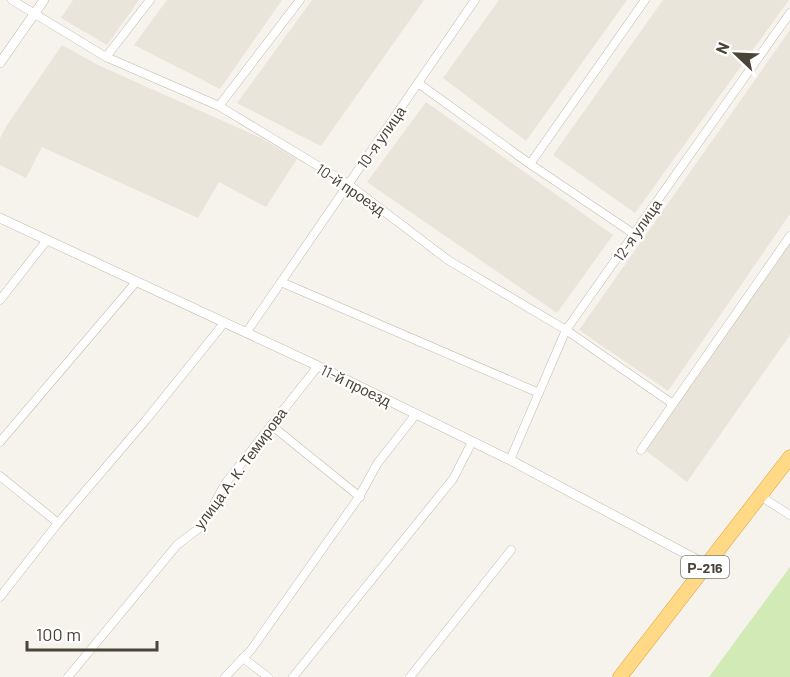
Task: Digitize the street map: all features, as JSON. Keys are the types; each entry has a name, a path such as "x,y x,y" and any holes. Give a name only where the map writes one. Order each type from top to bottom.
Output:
{"highway":[{"name":"Р-216","path":"620,677 790,457"}],"street":[{"name":"10-й проезд","path":"12,0 106,57 219,106 348,184 448,260 566,330 673,404"},
{"path":"0,63 44,0"},
{"path":"106,57 150,0"},
{"path":"219,106 300,0"},
{"name":"10-я улица","path":"246,333 475,0"},
{"path":"530,164 645,0"},
{"name":"12-я улица","path":"510,460 566,330 790,13"},
{"path":"418,83 530,164 634,234"},
{"name":"11-й проезд","path":"0,218 318,366 510,460 707,565"},
{"path":"641,450 790,236"},
{"path":"0,300 47,240"},
{"path":"0,442 136,282"},
{"path":"281,282 539,393"},
{"path":"0,596 224,323"},
{"name":"улица А. К. Темирова","path":"68,677 177,545 202,526 225,484 318,366"},
{"path":"225,677 243,658 360,497 377,464 416,414"},
{"path":"271,425 360,497"},
{"path":"293,677 453,479 472,442"},
{"path":"0,476 58,523"},
{"path":"760,496 790,515"},
{"path":"410,677 511,550"},
{"path":"243,658 268,677"}],"shaded area":[{"path":"73,0 139,0 107,45 61,18"},
{"path":"167,0 282,0 220,89 134,45"},
{"path":"312,0 424,0 321,146 237,103"},
{"path":"499,0 627,0 526,141 443,78"},
{"path":"663,0 789,0 635,213 553,155"},
{"path":"790,30 790,214 668,391 579,330"},
{"path":"62,45 98,65 261,138 297,159 266,207 219,182 198,218 42,147 26,178 0,165 0,138"},
{"path":"426,102 613,235 557,313 367,182"},
{"path":"790,243 790,335 687,482 645,450"}],"green space":[{"path":"790,567 790,677 709,677"}]}
